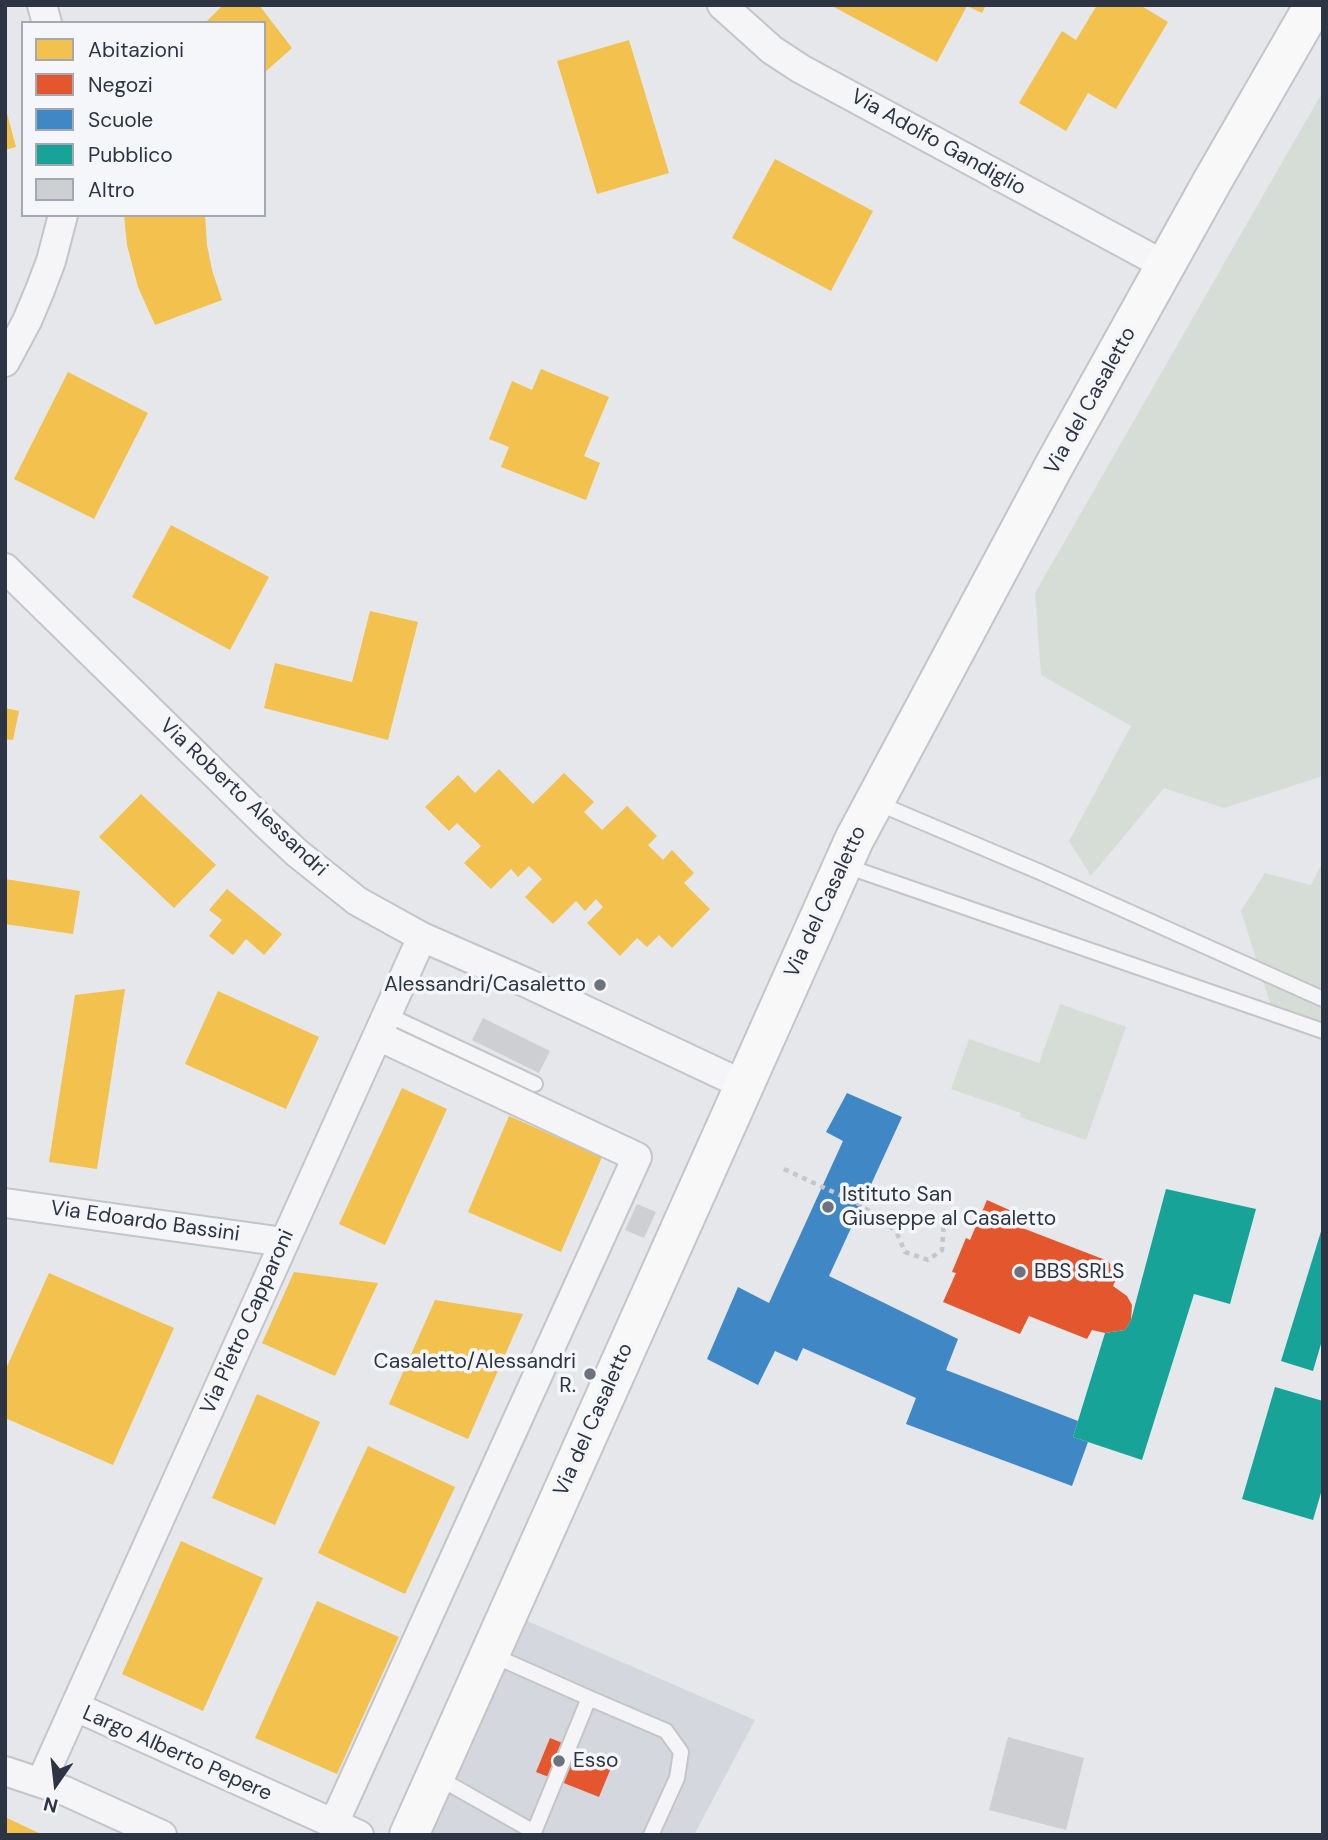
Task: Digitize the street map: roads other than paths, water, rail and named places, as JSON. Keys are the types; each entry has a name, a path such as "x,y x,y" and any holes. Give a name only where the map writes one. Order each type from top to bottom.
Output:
{"street":[{"name":"Via Adolfo Gandiglio","path":"722,5 772,50 801,69 1166,267"},
{"name":"Via del Casaletto","path":"409,1835 842,864 997,569 1314,5"},
{"path":"5,362 40,290 62,217"},
{"name":"Via Roberto Alessandri","path":"5,568 297,853 357,901 422,937 744,1085"},
{"name":"Via Pietro Capparoni","path":"76,1707 422,937"},
{"path":"346,1829 637,1157 383,1026"},
{"name":"Via Edoardo Bassini","path":"5,1203 284,1242"},
{"name":"Largo Alberto Pepere","path":"41,1782 76,1707 346,1829"},
{"path":"5,1771 41,1782 162,1835"}],"lane":[{"path":"874,802 1040,872 1323,999"},
{"path":"842,864 1323,1031"},
{"path":"383,1026 535,1084"},
{"path":"489,1653 666,1731 681,1752 677,1778 651,1835"},
{"path":"435,1776 537,1833 589,1698"}],"place":[{"name":"Alessandri/Casaletto","path":"600,985"},
{"name":"Istituto San Giuseppe al Casaletto","path":"828,1207"},
{"name":"BBS SRLS","path":"1020,1272"},
{"name":"Casaletto/Alessandri R.","path":"590,1374"},
{"name":"Esso","path":"559,1761"}]}
